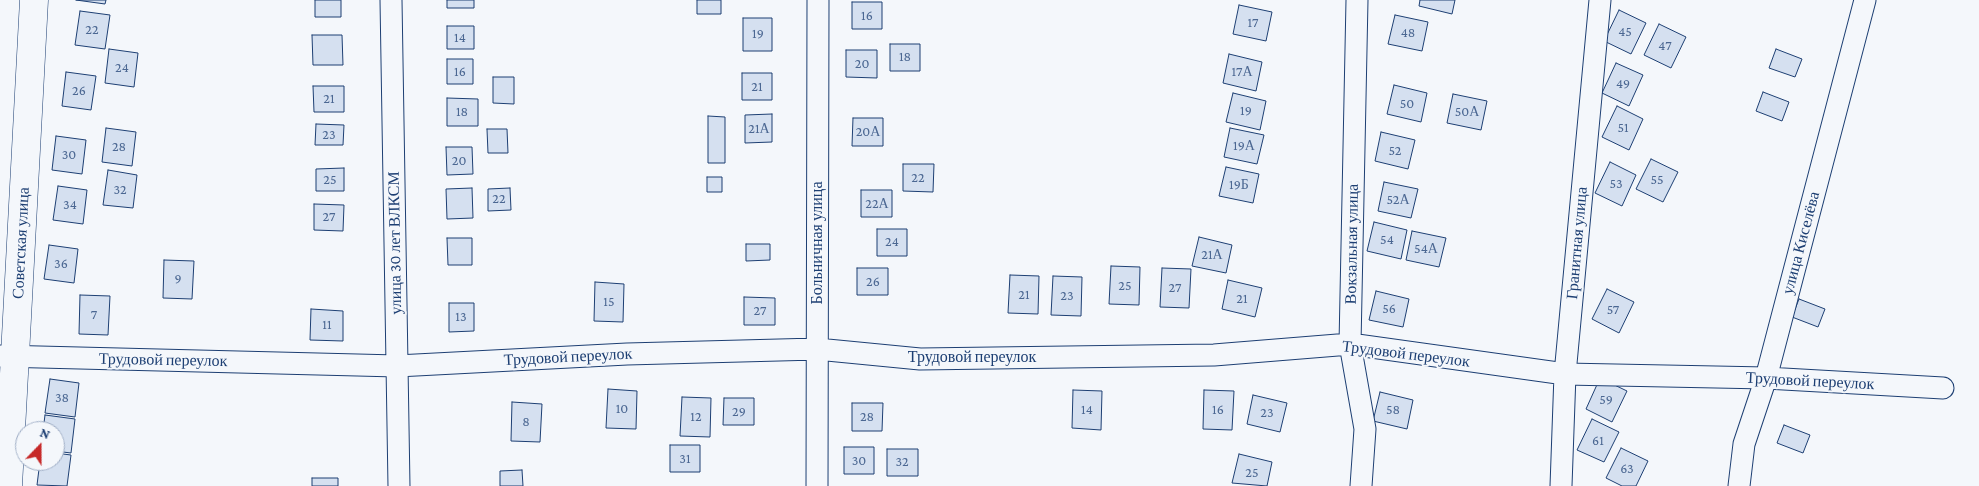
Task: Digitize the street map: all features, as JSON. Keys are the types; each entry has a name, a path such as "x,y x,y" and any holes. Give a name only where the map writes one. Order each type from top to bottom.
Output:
{"main road":[{"name":"Советская улица","path":"8,486 7,356 34,0"}],"street":[{"name":"улица 30 лет ВЛКСМ","path":"391,0 399,486"},
{"name":"Больничная улица","path":"817,486 818,0"},
{"name":"Вокзальная улица","path":"1357,0 1350,344 1365,429 1361,486"},
{"name":"Гранитная улица","path":"1560,486 1565,374 1600,0"},
{"name":"улица Киселёва","path":"1739,486 1744,444 1766,378 1865,0"},
{"name":"Трудовой переулок","path":"7,356 397,366 627,354 817,349 930,359 1214,356 1350,344 1565,374 1766,378 1943,388"}],"building":[{"path":"76,0 106,0 105,4"},
{"path":"315,0 341,0 341,17 315,17"},
{"path":"447,0 474,0 474,8 447,8"},
{"path":"697,0 721,0 721,14 697,14"},
{"path":"1420,0 1455,0 1452,14 1419,6"},
{"path":"852,2 882,2 882,29 852,29"},
{"path":"1239,5 1272,12 1266,41 1233,34"},
{"path":"1619,10 1646,23 1631,54 1604,41"},
{"path":"80,11 110,15 105,49 75,45"},
{"path":"1395,15 1428,22 1422,51 1388,44"},
{"path":"743,18 772,18 772,51 743,51"},
{"path":"1659,24 1686,37 1671,68 1644,55"},
{"path":"447,26 474,26 474,49 447,49"},
{"path":"312,35 342,35 343,65 313,65"},
{"path":"890,44 920,44 920,71 890,71"},
{"path":"109,49 138,53 134,87 105,83"},
{"path":"1776,49 1802,59 1795,77 1769,68"},
{"path":"846,50 877,50 877,78 846,77"},
{"path":"1229,54 1262,62 1256,91 1223,83"},
{"path":"447,59 473,59 473,84 447,84"},
{"path":"1616,63 1643,75 1629,106 1602,93"},
{"path":"66,72 96,76 91,110 62,106"},
{"path":"742,73 772,73 772,100 742,100"},
{"path":"493,77 514,77 514,104 493,103"},
{"path":"1394,85 1427,93 1421,122 1387,114"},
{"path":"313,86 344,86 344,112 314,112"},
{"path":"1763,92 1789,102 1782,121 1756,111"},
{"path":"1233,93 1266,101 1260,130 1226,122"},
{"path":"1453,94 1487,101 1481,130 1447,123"},
{"path":"447,98 478,99 478,126 447,126"},
{"path":"1617,106 1643,119 1629,150 1602,137"},
{"path":"772,114 772,142 745,143 745,115"},
{"path":"708,116 725,117 725,163 708,163"},
{"path":"853,118 883,118 883,146 852,146"},
{"path":"316,124 344,125 343,145 315,145"},
{"path":"106,128 136,132 132,166 102,162"},
{"path":"1230,128 1264,135 1257,164 1224,157"},
{"path":"487,129 507,129 508,153 488,153"},
{"path":"1381,132 1415,140 1408,169 1375,161"},
{"path":"56,136 86,140 82,174 52,170"},
{"path":"446,147 472,147 473,174 447,175"},
{"path":"1651,159 1678,172 1663,202 1636,189"},
{"path":"1610,162 1636,175 1622,206 1595,193"},
{"path":"903,164 934,164 933,192 903,191"},
{"path":"1226,167 1259,174 1253,203 1219,196"},
{"path":"344,168 344,191 316,191 316,169"},
{"path":"108,170 137,175 133,208 103,205"},
{"path":"707,177 722,177 722,192 707,192"},
{"path":"1384,182 1418,189 1411,218 1378,211"},
{"path":"58,186 87,190 83,224 53,220"},
{"path":"472,188 473,218 447,219 446,189"},
{"path":"510,188 511,210 488,211 488,189"},
{"path":"861,190 892,190 892,217 861,217"},
{"path":"314,204 344,205 343,231 314,230"},
{"path":"1374,222 1407,230 1401,259 1367,251"},
{"path":"877,229 907,229 907,256 877,256"},
{"path":"1412,231 1446,238 1439,267 1406,260"},
{"path":"1199,237 1232,245 1226,273 1192,266"},
{"path":"447,238 472,238 472,265 448,265"},
{"path":"746,244 770,244 770,260 746,261"},
{"path":"49,245 78,249 74,283 44,279"},
{"path":"164,260 194,261 192,299 163,298"},
{"path":"1111,266 1140,267 1139,305 1109,304"},
{"path":"857,268 888,268 888,295 857,295"},
{"path":"1162,268 1191,269 1189,308 1160,307"},
{"path":"1010,275 1039,276 1038,314 1008,313"},
{"path":"1053,276 1082,277 1081,316 1051,315"},
{"path":"1228,280 1262,288 1255,317 1222,309"},
{"path":"595,282 624,284 623,322 594,321"},
{"path":"1607,289 1634,302 1619,333 1592,319"},
{"path":"1376,291 1409,299 1403,327 1369,320"},
{"path":"80,295 110,296 108,335 79,334"},
{"path":"744,297 775,298 775,325 744,325"},
{"path":"1799,299 1825,309 1818,327 1792,317"},
{"path":"449,303 474,303 474,331 449,332"},
{"path":"311,309 343,311 343,341 310,340"},
{"path":"1600,378 1627,391 1612,422 1586,409"},
{"path":"50,379 79,383 75,417 45,413"},
{"path":"608,389 637,391 636,429 606,428"},
{"path":"1073,390 1102,391 1101,430 1072,428"},
{"path":"1204,390 1234,391 1232,430 1203,429"},
{"path":"1380,392 1413,400 1407,429 1373,421"},
{"path":"1253,395 1287,403 1280,432 1247,424"},
{"path":"682,397 711,398 710,437 680,436"},
{"path":"724,398 754,398 754,425 723,425"},
{"path":"512,402 542,404 540,442 511,441"},
{"path":"852,403 883,403 882,431 852,431"},
{"path":"45,415 75,419 71,453 65,452 65,421 44,421"},
{"path":"1592,419 1619,432 1604,462 1577,450"},
{"path":"1784,425 1810,435 1803,453 1777,443"},
{"path":"670,445 700,445 700,472 670,472"},
{"path":"844,447 874,447 874,474 844,474"},
{"path":"1621,448 1648,461 1636,486 1622,486 1606,478"},
{"path":"887,449 918,449 918,476 887,476"},
{"path":"65,454 71,455 67,486 37,485 39,471 65,471"},
{"path":"1239,454 1272,462 1267,486 1232,483"},
{"path":"522,470 523,486 500,486 500,471"},
{"path":"312,478 338,478 338,486 312,486"}]}
